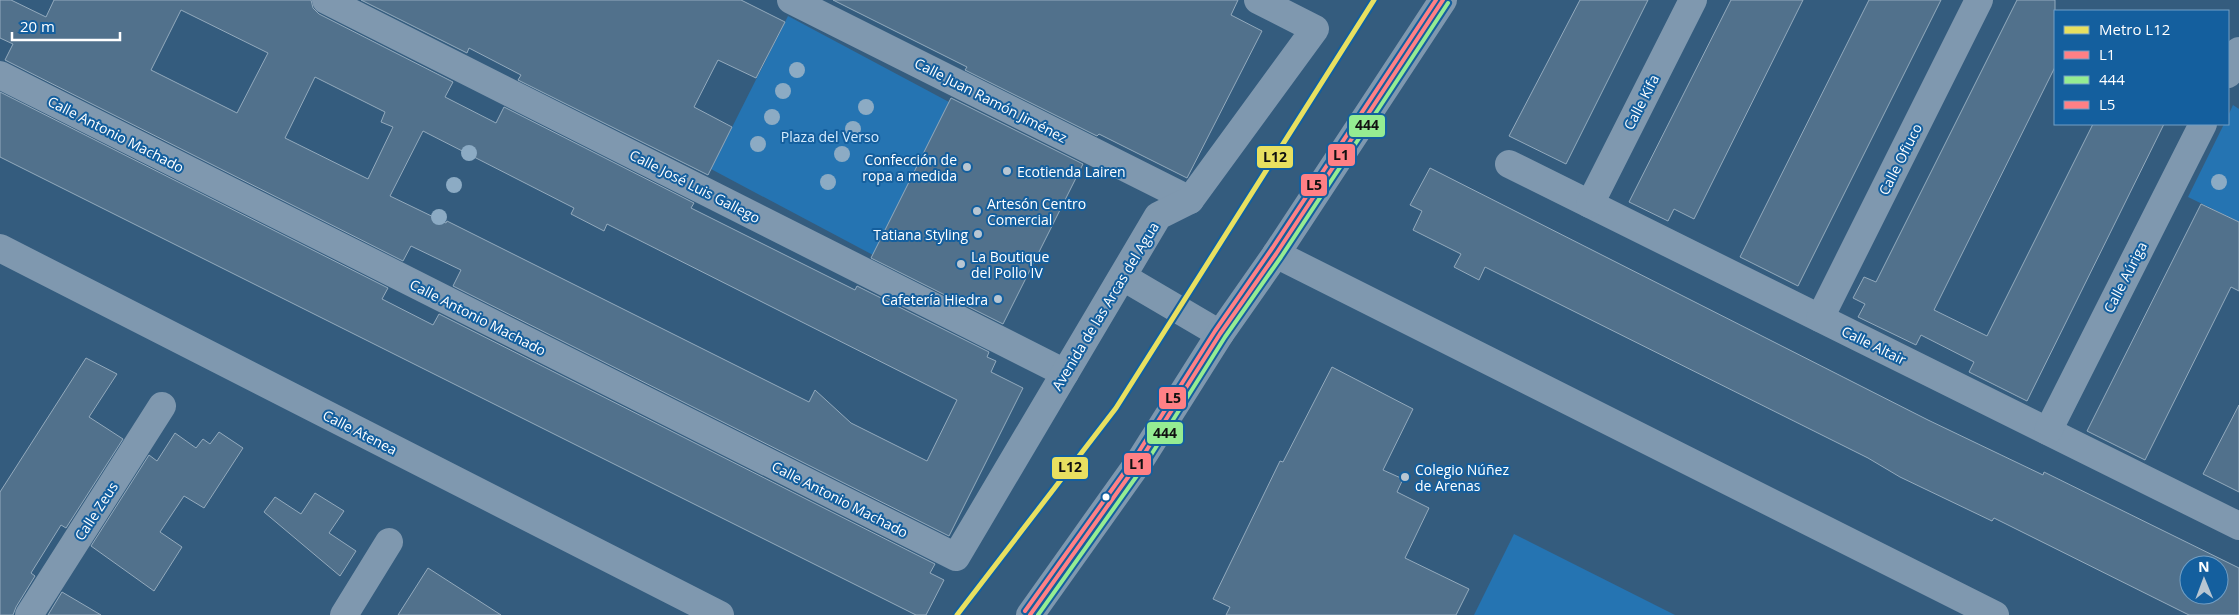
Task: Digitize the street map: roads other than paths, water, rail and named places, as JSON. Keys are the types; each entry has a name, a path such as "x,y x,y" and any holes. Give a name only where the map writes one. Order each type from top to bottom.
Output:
{"street":[{"name":"Calle José Luis Gallego","path":"326,0 1065,373"},
{"name":"Calle Juan Ramón Jiménez","path":"791,0 1190,200"},
{"name":"Avenida de las Arcas del Agua","path":"956,557 1158,216 1190,200 1315,29 1258,0"},
{"path":"1030,615 1141,459 1220,334 1276,254 1443,0"},
{"name":"Calle Kifa","path":"1590,204 1693,0"},
{"name":"Calle Ofiuco","path":"1820,318 1979,0"},
{"path":"2229,72 2239,51"},
{"name":"Calle Antonio Machado","path":"0,76 956,557"},
{"name":"Calle Aúriga","path":"2048,431 2202,125"},
{"name":"Calle Altair","path":"1509,164 2239,526"},
{"name":"Calle Atenea","path":"0,248 720,615"},
{"path":"1276,254 1995,615"},
{"path":"1123,277 1220,334"},
{"name":"Calle Zeus","path":"28,615 162,406"},
{"path":"344,615 389,542"}],"metro line":[{"name":"L12","path":"957,615 1116,408 1374,0"}],"place":[{"name":"Confección de ropa a medida","path":"967,167"},
{"name":"Ecotienda Lairen","path":"1007,171"},
{"name":"Artesón Centro Comercial","path":"977,211"},
{"name":"Tatiana Styling","path":"978,234"},
{"name":"La Boutique del Pollo IV","path":"961,264"},
{"name":"Cafetería Hiedra","path":"998,299"},
{"name":"Colegio Núñez de Arenas","path":"1405,477"}],"park label":[{"name":"Plaza del Verso","path":"830,136"}]}
